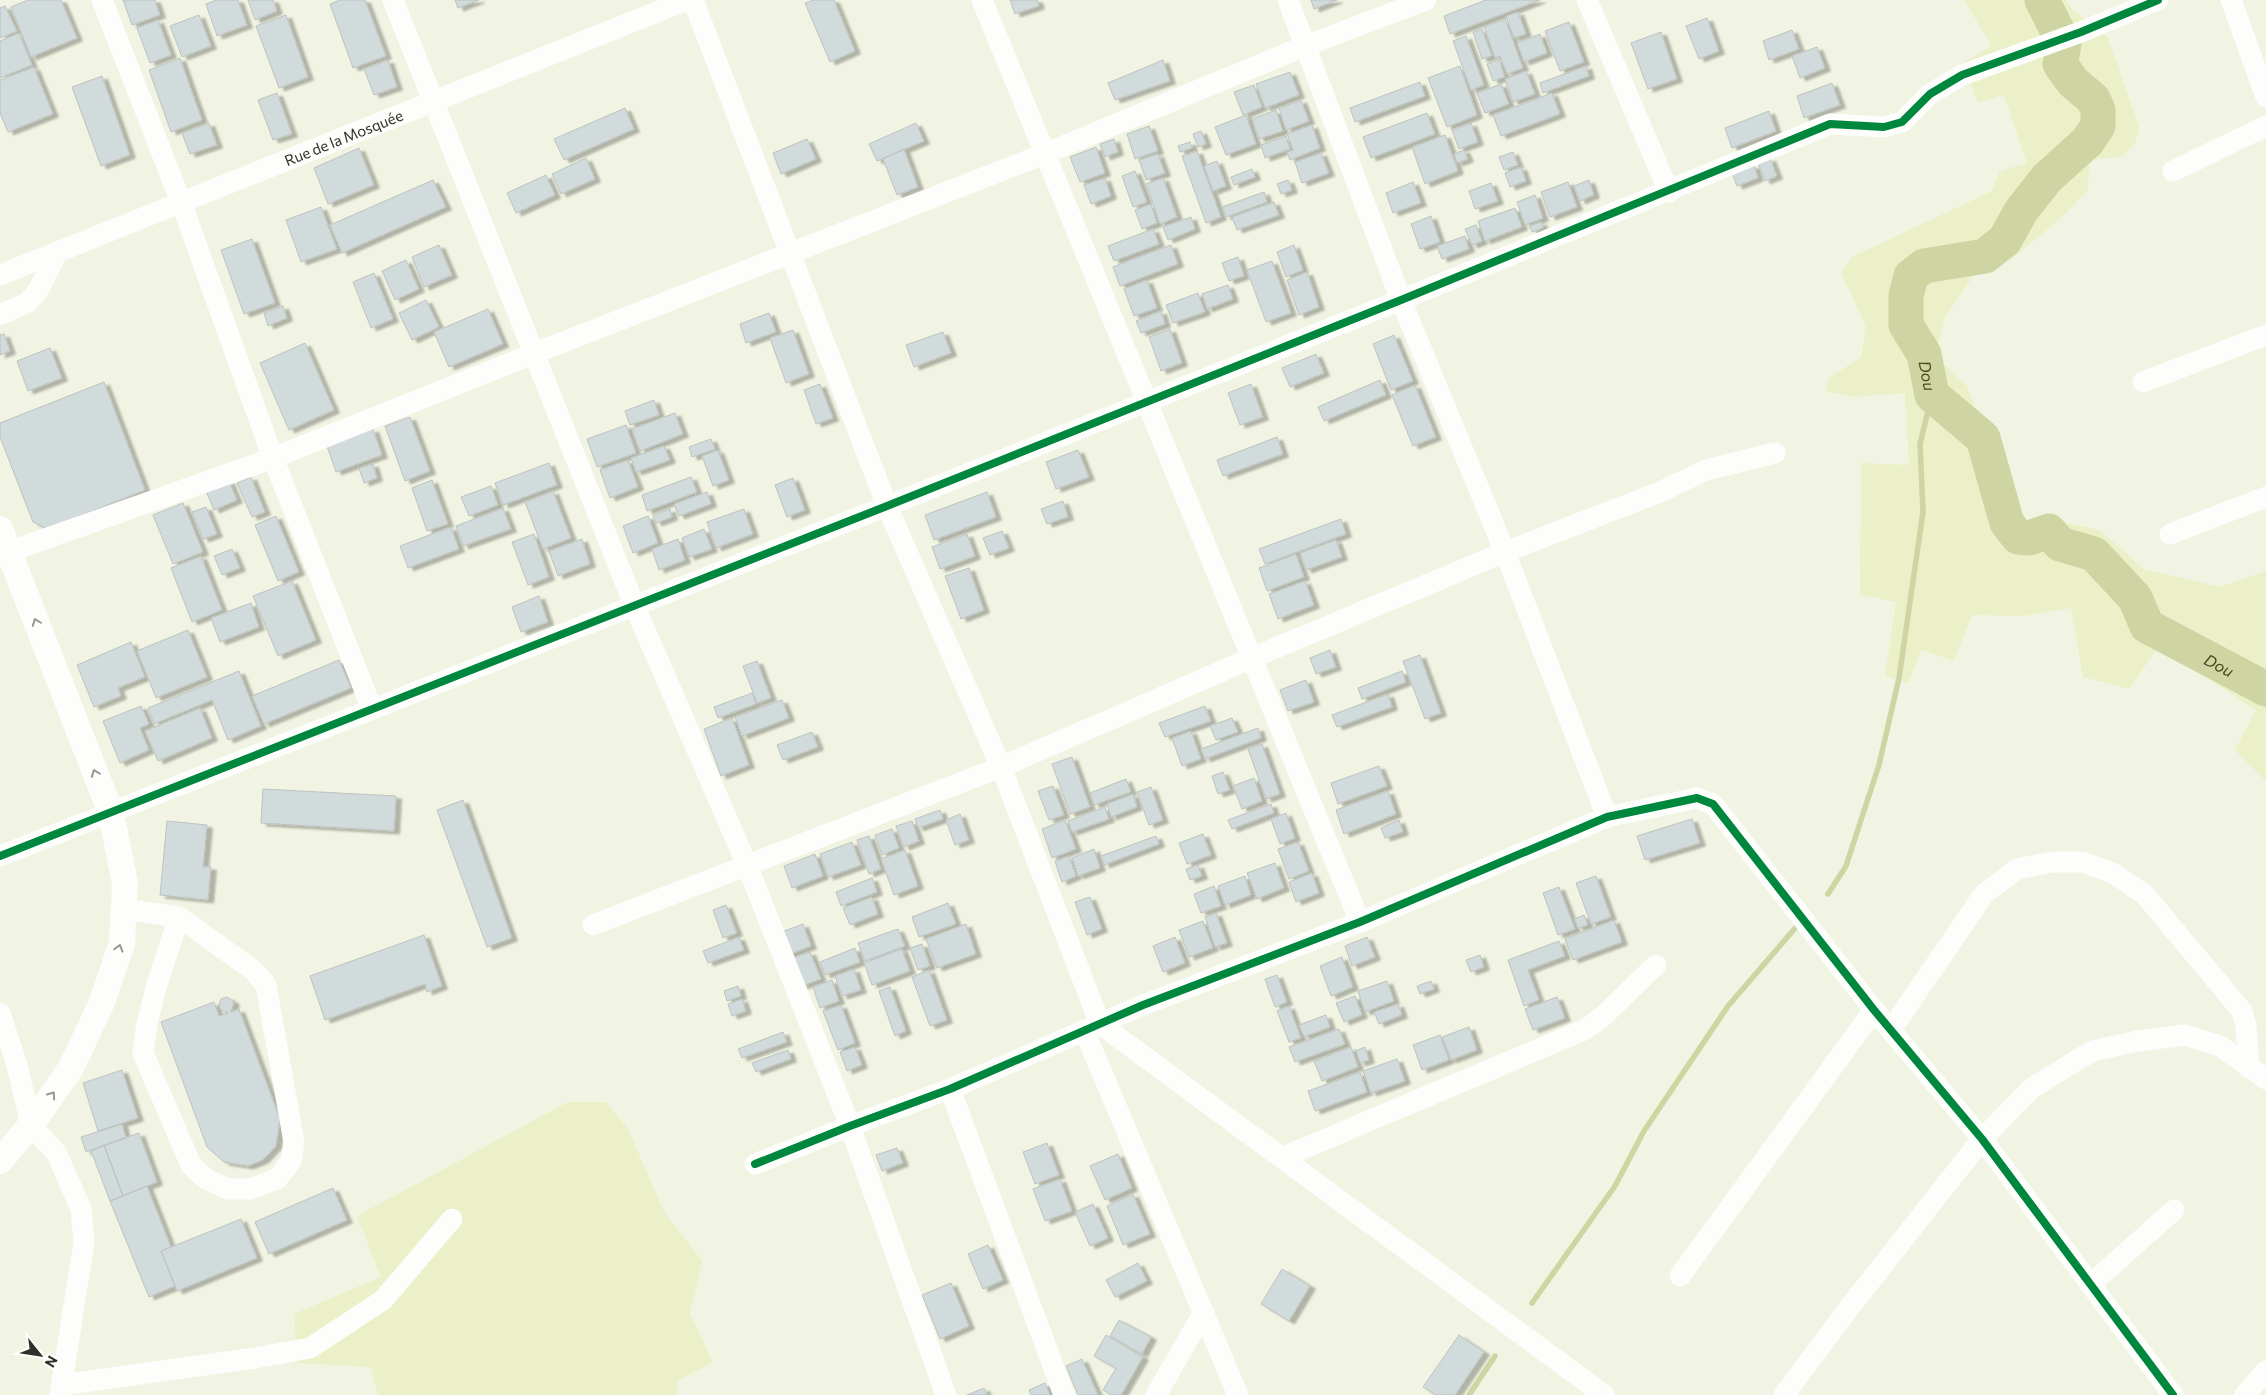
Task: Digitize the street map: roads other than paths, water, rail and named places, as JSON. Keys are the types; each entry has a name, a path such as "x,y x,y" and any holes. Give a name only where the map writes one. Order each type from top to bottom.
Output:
{"main road":[{"path":"0,1161 31,1125 71,1068 102,1002 122,943 125,883 111,813 3,545"}],"street":[{"path":"102,0 181,202 273,458 372,709"},
{"path":"393,0 635,607 747,865 850,1126 946,1395"},
{"name":"Rue de la Mosquée","path":"0,275 687,0"},
{"path":"693,0 887,506 1001,767 1092,1027 1238,1395"},
{"path":"982,0 1360,922"},
{"path":"1288,0 1401,300 1505,552 1607,817"},
{"path":"3,545 273,458 1044,154 1305,46 1426,0"},
{"path":"1587,0 1669,192"},
{"path":"0,856 635,607 1669,192 1830,124 1884,127 1902,122 1930,94 1962,75 2081,32 2158,0"},
{"path":"2231,0 2266,97"},
{"path":"2173,171 2266,126"},
{"path":"0,315 27,303 38,291 57,252"},
{"path":"2143,382 2266,335"},
{"path":"593,925 1001,767 1252,658 1505,552 1660,492 1706,470 1775,453"},
{"path":"2170,534 2266,497"},
{"path":"755,1164 950,1089 1143,1005 1360,922 1607,817 1697,798 1713,804 1874,1010 1982,1139 2173,1395"},
{"path":"1891,1030 1984,894 2017,869 2052,862 2082,862 2115,874 2145,895 2242,1011 2257,1074"},
{"path":"123,909 179,917 253,970 266,985 294,1142 291,1161 277,1179 250,1189 228,1189 206,1179 191,1165 143,1053 147,1023 156,984 179,917"},
{"path":"1281,1158 1584,1030 1601,1018 1656,965"},
{"path":"1680,1276 1874,1010"},
{"path":"0,1013 17,1065 31,1125 57,1154 81,1209 84,1242 61,1390 310,1348 383,1300 452,1219"},
{"path":"1092,1027 1281,1158 1604,1395"},
{"path":"1784,1395 1849,1308 1982,1139 2032,1088 2092,1052 2138,1041 2184,1035 2220,1046 2257,1074"},
{"path":"950,1089 1064,1395"},
{"path":"2091,1284 2174,1210"},
{"path":"1156,1395 1204,1312"},
{"path":"2245,1395 2266,1371"}],"waterway":[{"name":"Dou","path":"2042,0 2064,44 2060,64 2073,82 2093,99 2098,110 2098,126 2087,142 2047,178 2021,211 2005,240 1985,256 1924,266 1911,276 1906,296 1906,325 1924,354 1932,395 1983,438 2007,523 2018,537 2029,538 2049,531 2060,544 2094,554 2135,598 2147,626 2266,689"},
{"path":"1828,894 1846,866 1879,765 1899,678 1923,512 1920,444 1932,395"},
{"path":"1532,1303 1615,1186 1644,1131 1728,1006 1797,926"},
{"path":"1469,1395 1495,1356"}]}
